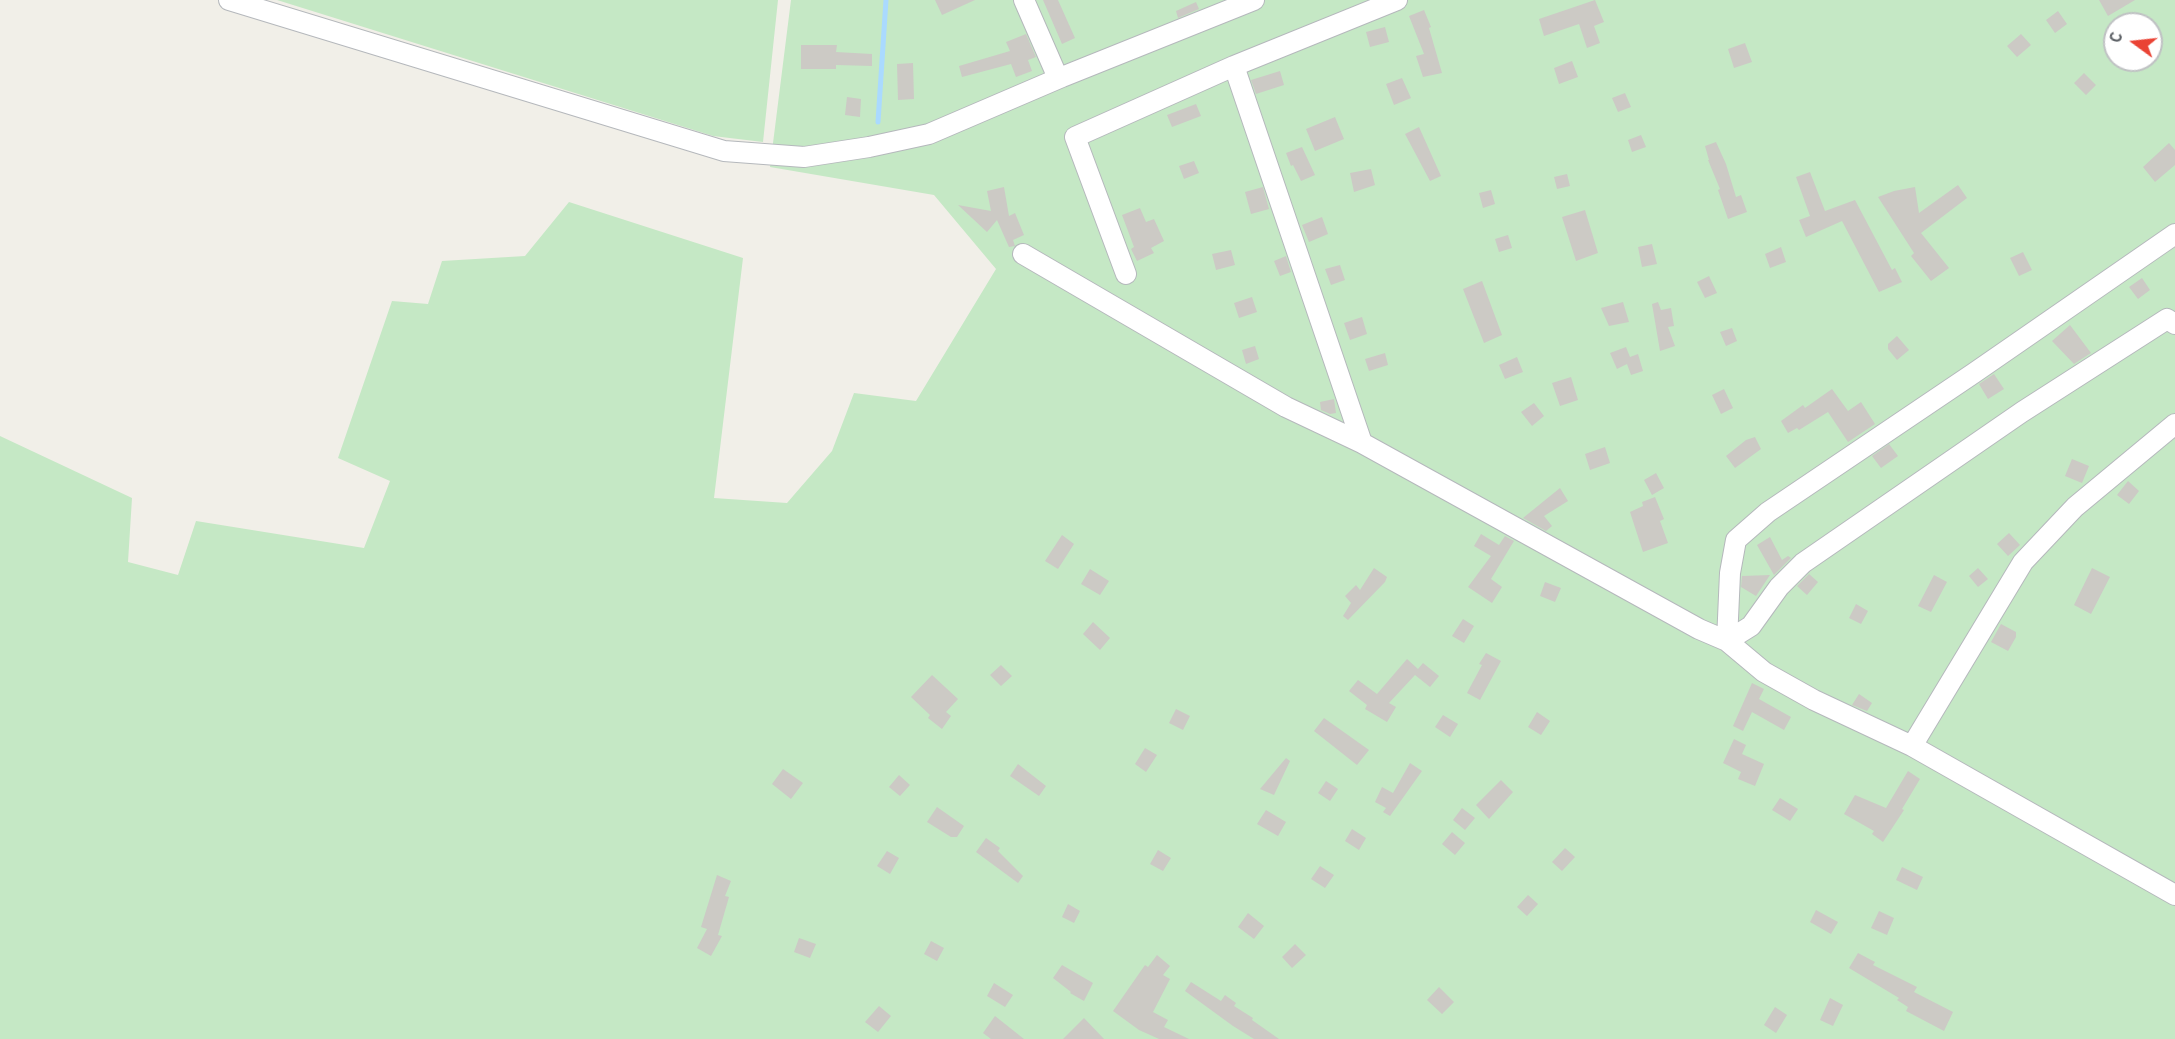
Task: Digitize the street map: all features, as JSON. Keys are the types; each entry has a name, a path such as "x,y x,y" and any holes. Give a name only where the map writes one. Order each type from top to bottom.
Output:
{"street":[{"path":"229,0 724,151 804,157 869,147 929,134 1209,9 1254,0"},
{"path":"1024,0 1058,78"},
{"path":"1126,274 1075,137 1234,66 1397,0"},
{"path":"1234,66 1362,443"},
{"path":"1727,641 1730,573 1736,540 1768,512 2175,234"},
{"path":"1023,254 1286,407 1362,443 1699,629 1727,641 1764,672 1814,700 1912,746 2175,895"},
{"path":"1727,641 1751,626 1779,587 1803,563 2022,412 2157,325 2167,319 2175,324"},
{"path":"1912,746 2024,562 2075,507 2175,424"}],"green space":[{"path":"277,0 778,0 763,142 713,136"},
{"path":"791,0 2175,0 2175,1039 0,1039 0,436 132,498 128,562 178,575 196,521 364,548 390,481 338,458 392,301 428,304 442,261 525,256 569,202 743,258 714,498 787,503 832,451 854,393 916,401 996,269 934,195 770,167"}],"building":[{"path":"935,0 975,0 942,15"},
{"path":"1043,0 1058,0 1075,38 1062,44"},
{"path":"1595,0 1604,22 1594,26 1600,43 1587,48 1579,24 1544,36 1539,19"},
{"path":"2099,0 2135,0 2115,12 2106,12"},
{"path":"1196,2 1199,9 1178,18 1176,11"},
{"path":"1424,10 1431,27 1429,28 1442,73 1423,77 1416,56 1424,54 1409,16"},
{"path":"2058,11 2067,24 2055,33 2046,20"},
{"path":"1385,27 1389,42 1370,47 1366,32"},
{"path":"1026,34 1036,57 1028,60 1032,71 1016,77 1011,64 962,77 959,66 1010,51 1006,42"},
{"path":"2021,34 2031,45 2017,57 2007,46"},
{"path":"1745,43 1752,62 1734,68 1728,49"},
{"path":"801,45 837,45 836,52 872,54 872,66 836,65 836,69 801,69"},
{"path":"1572,61 1578,77 1559,84 1554,68"},
{"path":"913,63 914,99 898,100 897,64"},
{"path":"1280,71 1284,85 1256,94 1251,80"},
{"path":"2084,73 2096,85 2086,95 2074,83"},
{"path":"1402,78 1411,98 1394,105 1386,84"},
{"path":"1625,93 1631,107 1618,112 1612,98"},
{"path":"847,97 861,99 860,117 845,115"},
{"path":"1196,104 1201,116 1172,127 1167,115"},
{"path":"1335,117 1344,139 1315,151 1306,129"},
{"path":"1419,127 1441,176 1430,181 1405,134"},
{"path":"1641,135 1646,147 1632,152 1628,140"},
{"path":"1716,142 1726,164 1736,197 1741,195 1747,212 1728,219 1705,146"},
{"path":"2169,143 2175,150 2175,165 2155,182 2143,167"},
{"path":"1302,147 1315,175 1301,181 1286,153"},
{"path":"1194,161 1199,173 1184,179 1179,166"},
{"path":"1371,169 1375,185 1354,192 1350,173"},
{"path":"1810,172 1825,211 1855,200 1892,270 1895,268 1902,282 1879,292 1842,221 1806,237 1799,220 1810,216 1796,177"},
{"path":"1567,174 1570,186 1557,189 1554,177"},
{"path":"1958,185 1967,198 1921,233 1949,268 1931,281 1911,256 1914,253 1878,197 1915,187 1919,213"},
{"path":"1004,187 1009,216 1015,213 1024,235 1013,240 1015,246 1009,247 997,220 987,232 958,205 991,211 987,191"},
{"path":"1263,187 1269,209 1251,214 1245,192"},
{"path":"1491,190 1495,204 1483,208 1479,193"},
{"path":"1140,208 1146,222 1154,219 1164,241 1151,248 1154,253 1137,261 1131,249 1134,247 1122,215"},
{"path":"1585,210 1598,253 1576,261 1562,217"},
{"path":"1322,217 1328,234 1309,242 1302,225"},
{"path":"1508,235 1512,248 1499,252 1495,239"},
{"path":"1652,244 1657,264 1642,267 1638,247"},
{"path":"1781,247 1786,262 1770,268 1765,254"},
{"path":"1231,250 1235,265 1216,270 1212,254"},
{"path":"2023,252 2032,270 2019,276 2010,258"},
{"path":"1286,256 1291,272 1280,276 1274,261"},
{"path":"1340,265 1345,280 1331,285 1325,269"},
{"path":"1709,276 1717,293 1705,298 1697,282"},
{"path":"2142,278 2150,290 2138,299 2129,287"},
{"path":"1482,281 1502,335 1484,343 1463,289"},
{"path":"1252,297 1257,312 1239,318 1234,303"},
{"path":"1623,302 1629,322 1609,326 1601,308"},
{"path":"1658,302 1661,310 1671,308 1674,326 1668,327 1675,346 1660,351 1652,304"},
{"path":"1362,317 1367,334 1350,340 1344,323"},
{"path":"2070,325 2091,353 2074,364 2052,341"},
{"path":"1732,328 1737,341 1726,346 1720,332"},
{"path":"1897,336 1909,350 1897,360 1888,349 1888,344"},
{"path":"1255,346 1259,359 1246,364 1242,350"},
{"path":"1626,347 1630,357 1638,354 1643,371 1631,375 1627,364 1617,369 1610,353"},
{"path":"1385,353 1388,365 1369,371 1365,359"},
{"path":"1517,357 1523,372 1505,379 1499,365"},
{"path":"1994,374 2004,389 1988,399 1979,384"},
{"path":"1571,377 1578,400 1560,406 1552,383"},
{"path":"1724,389 1733,408 1721,414 1712,395"},
{"path":"1832,389 1848,411 1861,402 1875,424 1848,442 1828,412 1799,430 1797,428 1788,433 1781,421 1803,405 1805,408"},
{"path":"1334,399 1336,413 1330,414 1321,410 1320,402"},
{"path":"1534,403 1544,416 1532,426 1521,412"},
{"path":"1755,437 1761,449 1735,468 1726,456 1746,440"},
{"path":"1889,444 1898,456 1881,468 1872,456"},
{"path":"1605,447 1610,463 1590,470 1585,454"},
{"path":"2072,459 2089,466 2082,483 2065,476"},
{"path":"1656,473 1664,488 1652,495 1644,480"},
{"path":"2128,481 2139,491 2129,504 2117,495"},
{"path":"1560,488 1568,501 1544,516 1552,526 1546,531 1523,518"},
{"path":"1655,497 1664,519 1660,521 1668,543 1643,552 1630,512 1643,506 1642,502"},
{"path":"2009,533 2020,545 2008,556 1997,544"},
{"path":"1481,534 1499,545 1505,536 1514,541 1491,579 1502,587 1492,603 1468,587 1491,556 1474,546"},
{"path":"1062,535 1074,544 1058,569 1045,561"},
{"path":"1770,537 1782,560 1788,556 1791,558 1774,575 1757,545"},
{"path":"1374,568 1387,577 1385,582 1348,620 1343,616 1351,603 1345,596 1356,585 1360,590"},
{"path":"1978,568 1988,579 1978,587 1969,576"},
{"path":"2092,568 2110,577 2091,614 2074,605"},
{"path":"1090,569 1109,581 1100,595 1081,584"},
{"path":"1809,574 1818,582 1807,595 1797,586"},
{"path":"1770,575 1756,596 1741,587 1742,576"},
{"path":"1934,575 1947,582 1931,612 1918,606"},
{"path":"1545,582 1561,588 1555,602 1540,596"},
{"path":"1856,604 1868,611 1861,624 1849,618"},
{"path":"1463,619 1474,626 1464,643 1452,636"},
{"path":"1093,622 1110,638 1100,650 1083,634"},
{"path":"2001,624 2016,632 2016,637 2008,651 1991,642"},
{"path":"1486,653 1501,661 1480,700 1467,693"},
{"path":"1407,659 1418,669 1423,663 1439,676 1430,687 1415,675 1389,703 1396,707 1387,722 1365,709 1367,705 1349,691 1358,680 1377,694"},
{"path":"1001,665 1012,676 1001,686 990,675"},
{"path":"932,675 958,699 946,712 951,716 942,729 928,718 930,715 911,697"},
{"path":"1752,683 1764,689 1759,699 1791,717 1784,730 1752,712 1743,731 1733,726"},
{"path":"1859,694 1872,703 1867,711 1852,705"},
{"path":"1176,709 1190,716 1183,730 1169,723"},
{"path":"1537,712 1550,721 1541,735 1528,727"},
{"path":"1443,715 1458,724 1450,737 1435,727"},
{"path":"1324,718 1369,750 1357,765 1314,731"},
{"path":"1734,739 1746,745 1742,754 1764,764 1755,786 1738,779 1741,772 1723,763"},
{"path":"1145,748 1157,755 1146,772 1135,764"},
{"path":"1286,758 1290,761 1274,795 1260,789"},
{"path":"1410,763 1422,771 1390,816 1383,812 1386,808 1375,802 1382,787 1393,793"},
{"path":"1018,764 1046,786 1039,796 1010,776"},
{"path":"783,769 803,783 791,799 772,784"},
{"path":"1908,771 1920,779 1902,809 1904,810 1883,842 1872,834 1874,831 1844,814 1855,795 1886,808"},
{"path":"899,775 910,785 900,796 889,787"},
{"path":"1501,780 1513,792 1489,819 1476,805"},
{"path":"1326,781 1338,789 1330,801 1318,793"},
{"path":"1780,798 1798,809 1790,821 1772,810"},
{"path":"937,807 964,826 957,837 951,837 927,822"},
{"path":"1462,808 1475,818 1465,830 1453,820"},
{"path":"1266,810 1286,822 1278,836 1257,824"},
{"path":"1352,829 1366,838 1359,850 1345,841"},
{"path":"1452,832 1465,843 1455,855 1442,844"},
{"path":"986,838 1000,848 998,851 1023,876 1018,883 976,852"},
{"path":"1565,848 1575,857 1562,871 1552,862"},
{"path":"1158,850 1171,858 1163,871 1150,864"},
{"path":"887,851 899,858 890,874 877,866"},
{"path":"1320,866 1334,875 1325,888 1311,879"},
{"path":"1902,867 1923,877 1917,890 1896,880"},
{"path":"717,875 731,881 725,896 729,897 718,935 722,936 711,956 697,948 707,929 701,927"},
{"path":"1528,895 1538,904 1527,916 1517,907"},
{"path":"1068,904 1080,911 1074,923 1062,917"},
{"path":"1816,910 1838,922 1831,934 1810,922"},
{"path":"1879,911 1894,918 1887,935 1871,928"},
{"path":"1248,913 1264,926 1254,939 1238,927"},
{"path":"799,938 816,944 810,958 794,952"},
{"path":"931,941 944,948 937,961 924,954"},
{"path":"1295,944 1306,955 1292,968 1282,957"},
{"path":"1858,953 1875,962 1873,965 1917,987 1914,992 1953,1012 1944,1031 1906,1011 1908,1007 1897,1000 1899,998 1849,968"},
{"path":"1157,955 1170,966 1163,975 1170,979 1153,1012 1168,1020 1164,1027 1189,1039 1159,1039 1139,1030 1113,1011 1145,965 1148,967"},
{"path":"1062,965 1093,983 1084,1001 1070,993 1053,978"},
{"path":"1191,982 1221,1001 1225,995 1236,1003 1234,1006 1279,1039 1254,1039 1233,1026 1185,991"},
{"path":"994,983 1013,995 1005,1007 987,996"},
{"path":"1439,987 1454,1002 1442,1014 1427,1000"},
{"path":"1830,998 1843,1005 1833,1026 1820,1020"},
{"path":"879,1006 891,1016 878,1032 865,1022"},
{"path":"1775,1007 1787,1015 1776,1033 1764,1025"},
{"path":"995,1016 1024,1039 991,1039 983,1033"},
{"path":"1084,1018 1104,1039 1063,1039"}],"waterway":[{"path":"878,122 886,0"}]}
